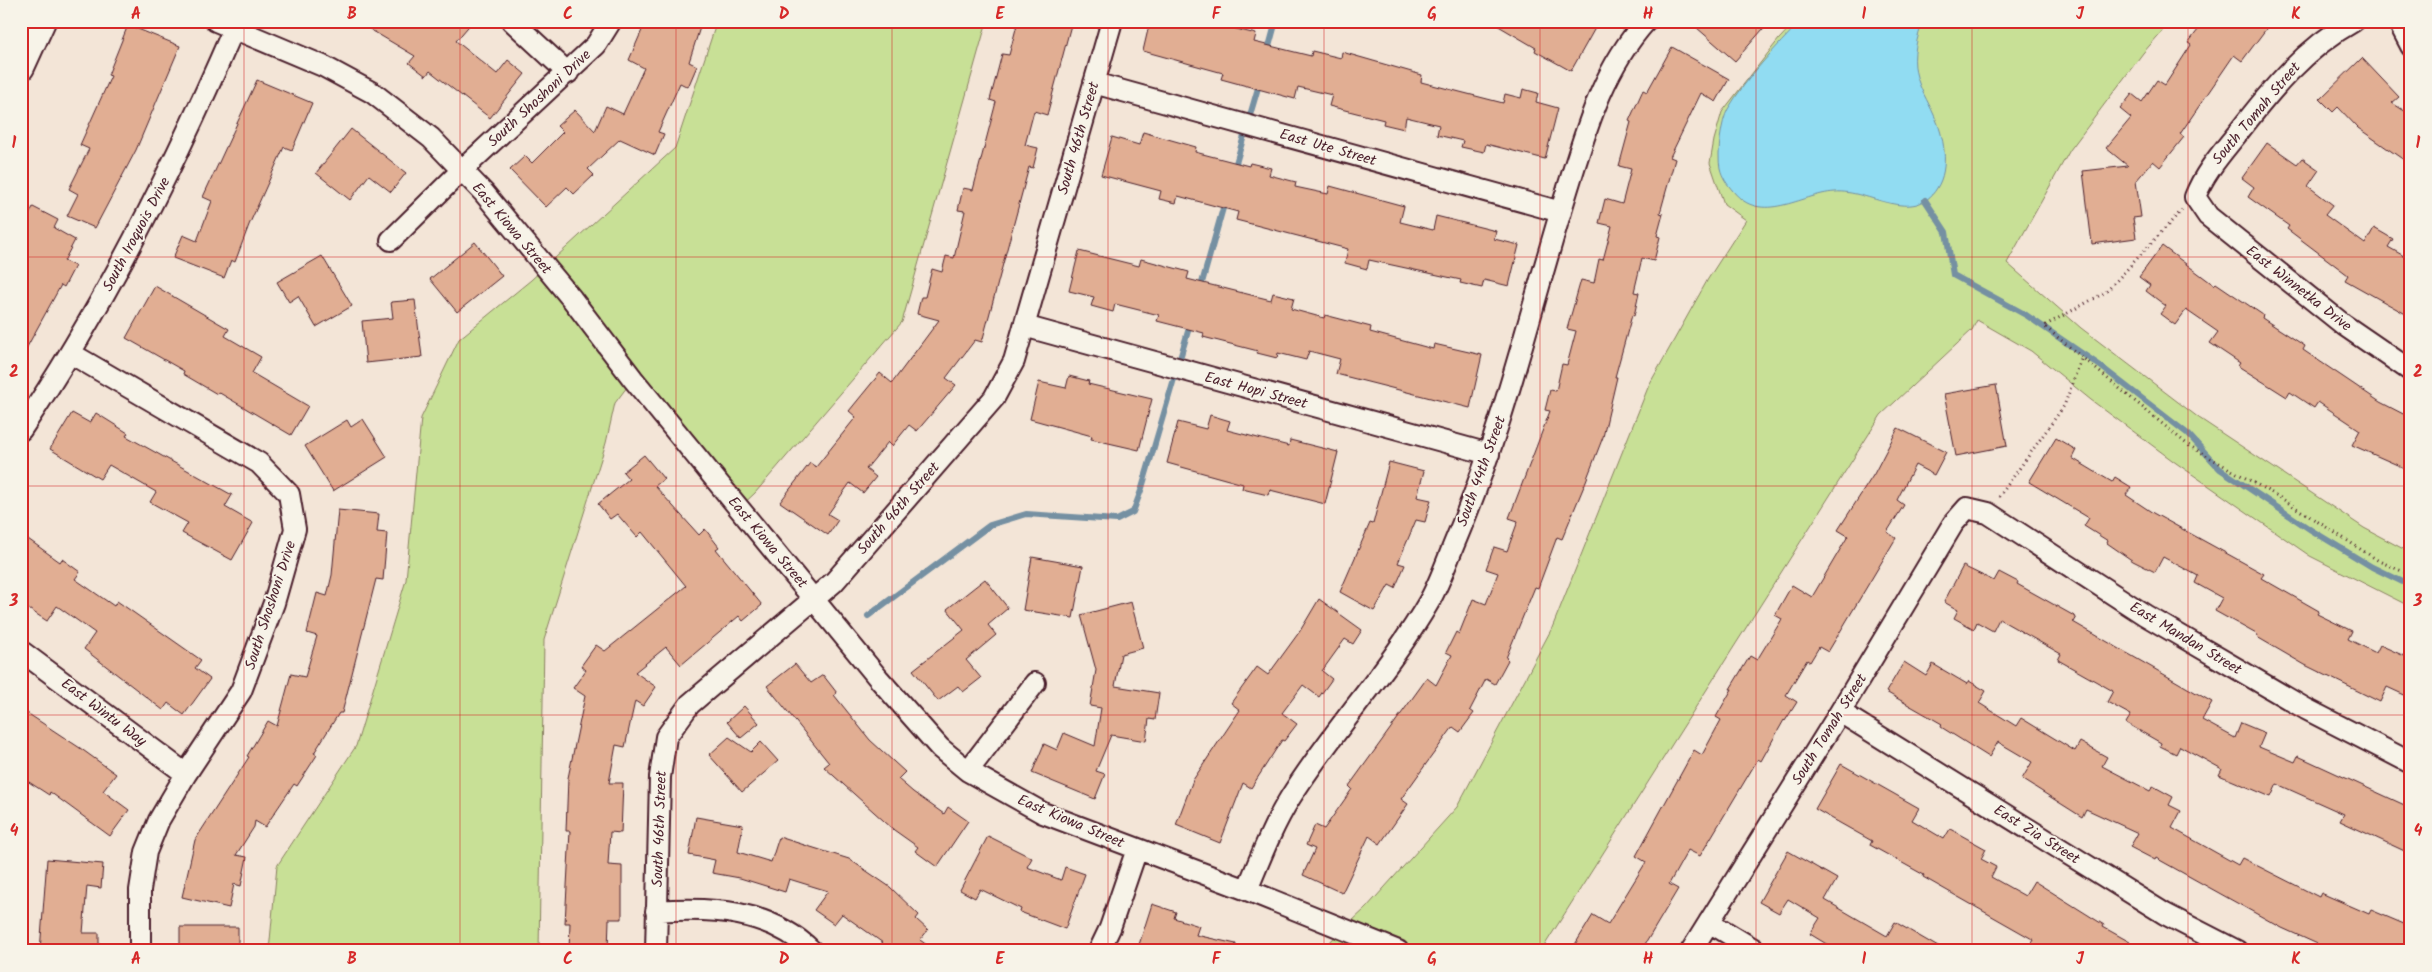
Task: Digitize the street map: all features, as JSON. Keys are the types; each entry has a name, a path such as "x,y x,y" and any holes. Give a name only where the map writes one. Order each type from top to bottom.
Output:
{"main road":[{"path":"21,67 42,21"}],"street":[{"path":"512,21 568,73"},
{"name":"South Shoshoni Drive","path":"391,240 462,170 568,73 596,45 611,21"},
{"name":"South 46th Street","path":"656,951 660,777 666,737 690,704 834,582 994,398 1014,361 1112,21"},
{"name":"South 44th Street","path":"1247,890 1268,838 1290,798 1408,635 1431,598 1472,502 1488,454 1595,104 1614,64 1632,36 1646,21"},
{"name":"South Tomah Street","path":"2195,197 2202,178 2269,92 2302,58 2354,21"},
{"path":"2398,21 2411,46"},
{"name":"East Kiowa Street","path":"225,25 323,66 373,92 431,138 484,192 879,679 940,748 968,771 1043,812 1247,890 1398,951"},
{"name":"South Iroquois Drive","path":"21,430 70,353 162,186 225,25"},
{"name":"East Ute Street","path":"1094,83 1561,212"},
{"name":"East Winnetka Drive","path":"2195,197 2208,216 2344,326 2411,370"},
{"name":"East Hopi Street","path":"1024,326 1488,454"},
{"name":"South Shoshoni Drive","path":"70,353 259,463 288,494 295,528 274,603 241,691 186,774 159,820 146,852 140,890 140,951"},
{"name":"South Tomah Street","path":"1691,951 1840,712 1953,524 1967,508"},
{"name":"East Mandan Street","path":"1967,508 1988,513 2145,615 2306,709 2411,763"},
{"name":"East Wintu Way","path":"21,651 186,774"},
{"path":"968,771 1035,683"},
{"name":"East Zia Street","path":"1840,712 2165,914 2237,951"},
{"path":"1099,951 1110,928 1138,849"},
{"path":"656,911 684,909 729,910 777,924 812,951"},
{"path":"1709,922 1757,951"}],"path":[{"path":"2195,197 2106,292 2044,326 2188,445 2284,500 2379,561 2411,574"},
{"path":"1988,513 2064,406 2082,357"}],"green space":[{"path":"717,21 987,21 902,322 755,493 739,508 633,379 615,403 606,443 544,640 539,951 269,951 277,866 356,746 406,580 421,418 459,339 531,280 675,148"},
{"path":"1796,21 2171,21 2143,53 2070,150 2007,263 2081,328 2199,418 2364,528 2411,553 2411,607 2310,556 2176,463 2091,400 2031,351 1977,320 1972,330 1881,415 1541,951 1320,951 1366,908 1457,807 1552,628 1649,385 1708,279 1746,220 1724,204 1710,163 1722,112 1779,39"}],"water":[{"path":"1801,21 1923,21 1916,47 1916,73 1919,84 1938,123 1944,152 1941,180 1937,188 1927,199 1916,204 1903,205 1862,195 1835,192 1782,205 1756,206 1744,201 1727,183 1721,171 1719,155 1720,138 1728,109 1771,52"}],"building":[{"path":"356,21 473,21 456,41 497,74 508,60 525,74 490,118 430,71 426,76 409,63 415,56"},
{"path":"646,21 702,21 689,62 697,66 688,87 680,83 658,132 664,134 655,155 620,139 588,169 594,175 574,194 567,187 546,207 510,170 525,156 532,163 563,132 557,126 575,110 595,131 606,106 623,114 644,68 629,60"},
{"path":"1018,21 1072,21 1047,115 1034,111 1025,145 1038,148 1033,168 1029,167 982,342 975,340 946,378 956,385 917,431 909,425 892,446 888,442 866,469 876,477 863,493 850,483 828,514 838,520 828,535 780,502 810,463 816,467 856,417 849,411 880,373 892,383 939,320 917,314 921,297 925,297 932,269 942,272 946,256 954,258 965,211 958,210 963,188 973,190 996,102 990,100 1002,54 1009,55"},
{"path":"1150,21 1205,21 1256,34 1254,42 1311,56 1312,51 1341,58 1342,52 1422,75 1421,82 1503,103 1505,94 1521,98 1523,89 1538,93 1536,102 1558,108 1545,159 1486,144 1484,152 1461,147 1463,141 1437,135 1439,125 1406,117 1404,129 1383,124 1384,120 1329,106 1332,95 1298,87 1295,99 1221,79 1223,73 1143,51"},
{"path":"1490,21 1599,21 1571,71 1535,51 1536,48"},
{"path":"1689,21 1770,21 1735,61"},
{"path":"2205,21 2272,21 2242,61 2234,55 2180,134 2184,137 2160,167 2153,161 2136,181 2141,217 2133,218 2136,238 2092,244 2083,171 2128,166 2106,148 2131,118 2120,109 2132,94 2142,102 2157,80 2165,85 2191,45 2188,43"},
{"path":"128,25 180,46 136,150 95,228 67,216 78,194 69,189 89,149 80,145 111,76 108,75"},
{"path":"1672,47 1729,79 1716,102 1701,93 1670,157 1675,159 1660,213 1663,214 1657,236 1660,237 1654,261 1642,258 1634,292 1639,293 1634,316 1632,315 1615,377 1617,377 1603,437 1584,486 1562,539 1557,537 1538,588 1535,587 1506,658 1508,660 1495,684 1486,679 1470,710 1474,713 1460,732 1453,727 1426,764 1401,799 1408,804 1380,844 1369,836 1342,893 1303,875 1315,849 1306,845 1315,825 1324,829 1352,789 1349,786 1427,678 1436,685 1452,655 1446,652 1456,632 1459,634 1473,599 1486,604 1498,573 1486,569 1494,547 1507,551 1518,521 1509,518 1550,411 1545,410 1550,390 1556,391 1562,364 1567,365 1576,331 1567,329 1581,280 1594,283 1599,259 1603,260 1612,226 1599,223 1605,199 1622,204 1631,169 1619,166 1631,122 1629,121 1643,90 1647,92"},
{"path":"2362,58 2399,97 2392,103 2411,115 2411,165 2358,128 2338,107 2333,112 2320,99"},
{"path":"257,80 312,103 292,150 284,147 249,225 235,262 231,260 224,278 173,258 183,235 197,241 212,201 203,197"},
{"path":"351,129 406,173 391,192 369,175 350,200 316,173"},
{"path":"1143,132 1196,147 1195,152 1249,166 1250,163 1271,168 1269,175 1296,182 1295,187 1328,194 1330,186 1404,206 1400,222 1433,230 1436,216 1496,231 1494,239 1519,245 1509,286 1484,280 1482,288 1460,283 1461,280 1369,260 1367,269 1345,263 1348,249 1236,220 1238,212 1178,196 1176,203 1159,199 1161,191 1101,175 1112,137 1139,145"},
{"path":"2267,143 2297,164 2302,158 2319,170 2308,186 2333,205 2325,215 2365,244 2374,228 2393,239 2388,247 2411,260 2411,317 2345,280 2348,275 2287,229 2289,226 2248,197 2254,187 2242,178"},
{"path":"33,207 58,220 54,228 75,240 64,261 75,266 64,287 61,285 21,358 21,230"},
{"path":"475,242 502,276 457,312 430,279"},
{"path":"2162,246 2214,285 2216,283 2263,315 2262,318 2305,346 2303,350 2380,402 2411,418 2411,471 2352,445 2360,430 2318,402 2314,408 2290,392 2287,397 2238,366 2240,363 2210,343 2218,332 2186,310 2175,325 2160,314 2166,306 2146,291 2150,285 2139,277"},
{"path":"1079,251 1139,266 1141,259 1189,272 1187,279 1271,300 1273,293 1294,298 1291,309 1324,318 1325,315 1371,327 1370,332 1433,349 1434,344 1482,355 1470,408 1336,374 1340,359 1309,351 1306,360 1278,353 1277,358 1257,353 1258,351 1203,337 1204,333 1157,321 1159,315 1115,304 1113,312 1091,306 1094,297 1069,291"},
{"path":"322,256 352,306 316,327 298,296 289,302 277,282"},
{"path":"155,286 229,329 225,336 261,357 252,373 308,406 291,435 218,392 217,394 183,374 184,371 126,338"},
{"path":"415,300 422,357 366,363 362,321 393,318 391,302"},
{"path":"1069,376 1089,381 1088,384 1152,399 1139,450 1091,439 1092,436 1030,419 1039,382 1066,388"},
{"path":"1996,385 2007,446 1956,456 1944,394"},
{"path":"72,413 90,423 96,413 128,433 126,436 232,495 225,507 253,523 232,560 182,533 188,523 150,502 156,492 109,465 100,479 50,449"},
{"path":"1210,415 1230,421 1227,430 1289,446 1290,440 1338,452 1325,504 1270,490 1268,495 1242,489 1243,484 1167,463 1178,422 1206,429"},
{"path":"363,419 387,457 333,491 305,446 347,420 351,427"},
{"path":"1898,428 1946,452 1934,475 1915,465 1897,500 1904,505 1887,532 1896,538 1828,652 1819,647 1810,662 1807,660 1786,695 1797,702 1784,720 1761,761 1758,759 1700,856 1688,850 1669,884 1678,889 1641,951 1571,951 1593,915 1608,924 1646,862 1636,856 1694,750 1702,755 1721,720 1716,717 1732,689 1730,689 1750,656 1757,660 1782,619 1775,615 1792,585 1812,597 1848,536 1838,530 1874,474"},
{"path":"2056,438 2076,450 2072,458 2112,482 2115,477 2131,487 2126,495 2153,513 2264,574 2261,578 2319,611 2317,614 2352,631 2348,639 2376,653 2380,645 2411,659 2411,698 2387,687 2380,702 2305,665 2257,637 2258,635 2215,611 2222,598 2195,583 2198,576 2163,557 2155,572 2133,561 2107,543 2108,541 2084,526 2089,518 2029,482"},
{"path":"644,455 664,479 655,486 699,535 705,529 719,547 716,549 762,605 743,621 739,616 681,665 666,647 635,672 656,687 643,706 635,701 625,747 616,745 609,783 623,783 621,833 610,832 608,865 622,866 622,919 609,919 608,951 569,951 570,923 565,923 570,831 566,831 568,778 585,696 573,688 586,670 581,666 596,645 605,651 686,586 642,532 637,537 617,514 610,519 598,504 629,479 623,472"},
{"path":"1389,462 1424,471 1417,497 1431,500 1425,522 1416,520 1398,563 1405,565 1395,588 1389,585 1374,611 1340,592 1370,523 1373,524"},
{"path":"338,510 379,514 377,532 387,533 383,580 376,579 342,713 339,713 314,753 317,755 297,786 294,784 265,827 255,821 254,827 236,855 247,857 241,886 234,884 229,908 182,897 195,840 249,757 247,756 268,721 277,726 291,674 305,677 317,636 307,633 317,593 327,596 332,575"},
{"path":"21,534 60,562 62,559 80,572 75,579 114,606 117,601 201,660 195,668 210,679 184,715 168,703 163,710 84,649 95,633 57,606 47,621 21,604"},
{"path":"1032,557 1083,566 1073,618 1023,610"},
{"path":"1963,566 1994,581 1999,572 2018,582 2017,584 2076,617 2073,622 2212,702 2202,720 2235,738 2241,723 2265,733 2259,747 2295,762 2298,756 2411,808 2411,854 2340,821 2344,814 2277,784 2271,797 2219,775 2222,769 2180,746 2176,754 2160,746 2161,743 2126,723 2131,715 2107,702 2113,691 2058,660 2061,654 1999,619 1993,631 1977,622 1974,629 1954,618 1958,610 1944,602"},
{"path":"985,579 1008,608 988,625 996,635 966,660 981,678 963,692 958,686 938,701 913,670 964,630 947,609"},
{"path":"1319,599 1362,630 1353,644 1345,639 1322,671 1332,679 1319,697 1303,685 1282,713 1297,724 1284,741 1282,740 1251,788 1243,783 1220,843 1176,825 1193,780 1240,710 1231,703 1257,667 1268,675 1300,631"},
{"path":"1131,602 1143,648 1121,654 1115,686 1159,693 1155,720 1149,719 1146,741 1111,735 1096,771 1105,774 1095,799 1032,773 1044,744 1057,750 1064,733 1095,746 1101,708 1090,706 1096,670 1081,615"},
{"path":"1904,662 1926,676 1933,664 1967,684 1969,681 1986,691 1979,703 2016,726 2021,718 2075,751 2080,742 2107,757 2102,766 2150,791 2153,786 2173,797 2169,805 2181,811 2172,828 2238,865 2242,858 2319,897 2321,893 2369,914 2371,910 2411,927 2411,951 2333,951 2282,928 2156,858 2155,860 2130,847 2138,833 2086,809 2082,817 2022,779 2032,762 1998,742 1989,757 1941,727 1942,724 1886,692"},
{"path":"795,664 811,683 823,675 837,693 834,695 870,740 905,772 898,779 944,814 948,807 968,821 937,867 915,851 918,847 894,830 824,767 829,763 767,686"},
{"path":"744,706 759,723 741,738 727,722"},
{"path":"21,709 116,774 103,791 129,810 110,836 50,792 49,795 21,777"},
{"path":"729,737 751,752 761,742 778,761 742,792 709,755"},
{"path":"1841,764 1919,808 1912,820 1944,839 1950,829 1986,849 1981,859 1996,867 1991,877 2025,896 2034,881 2104,925 2103,927 2146,951 2027,951 2034,940 1923,877 1924,875 1870,845 1872,841 1815,809"},
{"path":"696,817 743,825 738,852 771,862 779,837 849,859 890,887 919,915 916,919 928,930 920,940 935,951 876,951 883,943 842,914 834,924 814,910 828,891 789,879 785,892 740,878 712,873 715,860 689,855"},
{"path":"988,836 1032,858 1027,867 1061,880 1065,867 1085,874 1065,929 1020,912 1021,909 980,889 975,898 960,890"},
{"path":"1788,851 1837,879 1825,900 1887,936 1895,922 1945,951 1838,951 1810,934 1820,918 1788,899 1779,913 1759,902"},
{"path":"47,859 103,864 101,888 87,886 83,933 99,933 99,951 40,951"},
{"path":"1152,904 1176,912 1174,918 1199,926 1196,935 1236,944 1235,951 1137,951"},
{"path":"180,927 238,927 238,951 180,950"}],"waterway":[{"path":"1267,54 1276,21"},
{"path":"1234,170 1260,81"},
{"path":"1925,200 1946,232 1953,275 2026,315 2099,365 2188,434 2220,469 2311,530 2372,567 2411,586"},
{"path":"1200,290 1225,201"},
{"path":"868,616 990,525 1026,514 1117,520 1133,512 1142,488 1191,321"}]}
